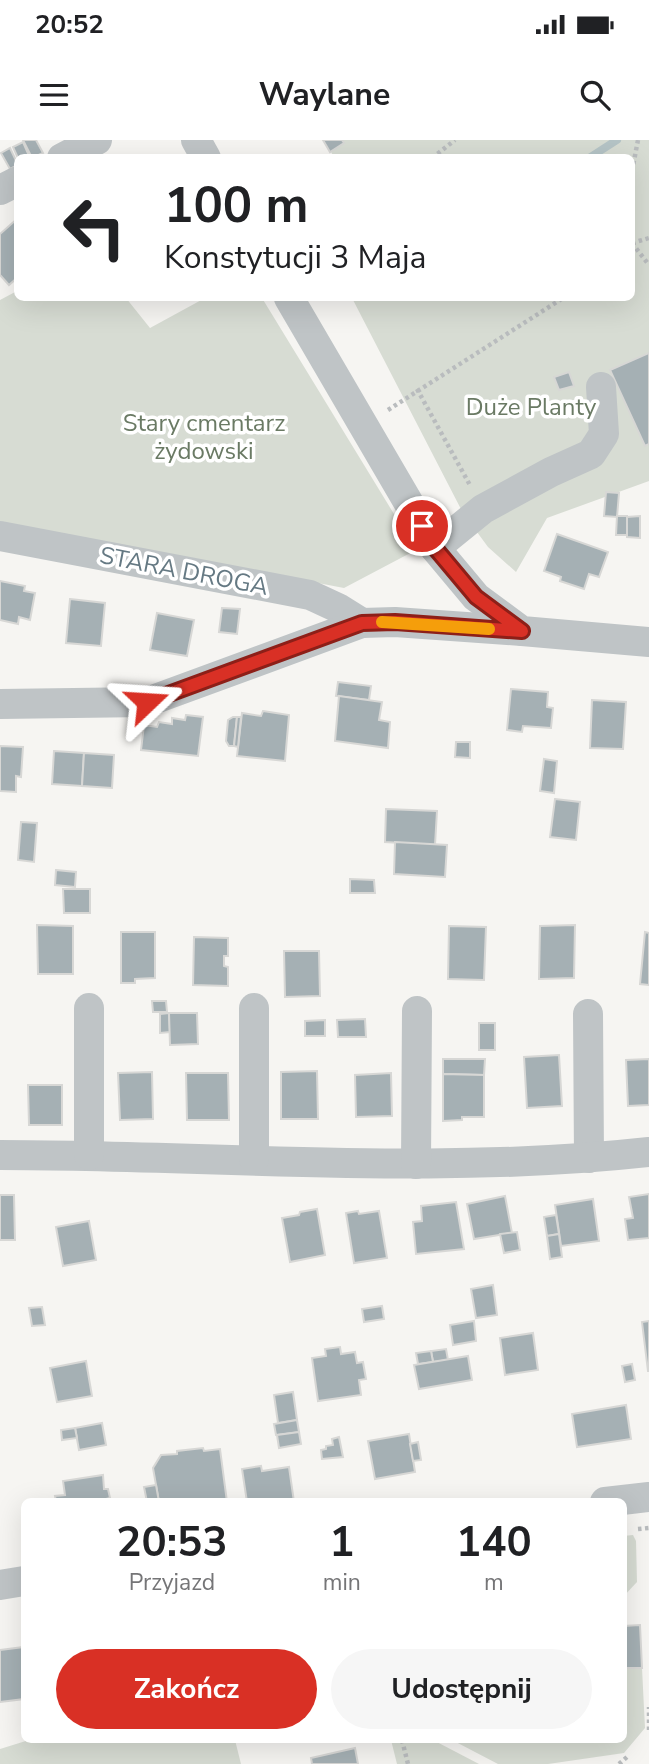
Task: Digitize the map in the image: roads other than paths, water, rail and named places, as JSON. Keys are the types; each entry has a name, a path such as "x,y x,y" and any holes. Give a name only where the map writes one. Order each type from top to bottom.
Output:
{"street":[{"path":"70,154 96,140"},
{"path":"291,301 435,548 476,597 522,631"},
{"path":"435,548 483,509 551,472 591,454 604,434 601,387"},
{"name":"STARA DROGA","path":"0,536 310,595 362,623"},
{"path":"0,704 147,702 362,623 395,622 649,642"},
{"path":"254,1007 254,1159"},
{"path":"89,1008 89,1155"},
{"path":"416,1164 417,1011"},
{"path":"588,1014 589,1158"},
{"path":"0,1155 416,1164 589,1158 649,1152"},
{"path":"627,1500 649,1497"},
{"path":"0,1585 21,1582"}],"waterway":[{"path":"595,154 617,140"}],"park label":[{"name":"Duże Planty","path":"531,407"},
{"name":"Stary cmentarz żydowski","path":"204,437"}]}
